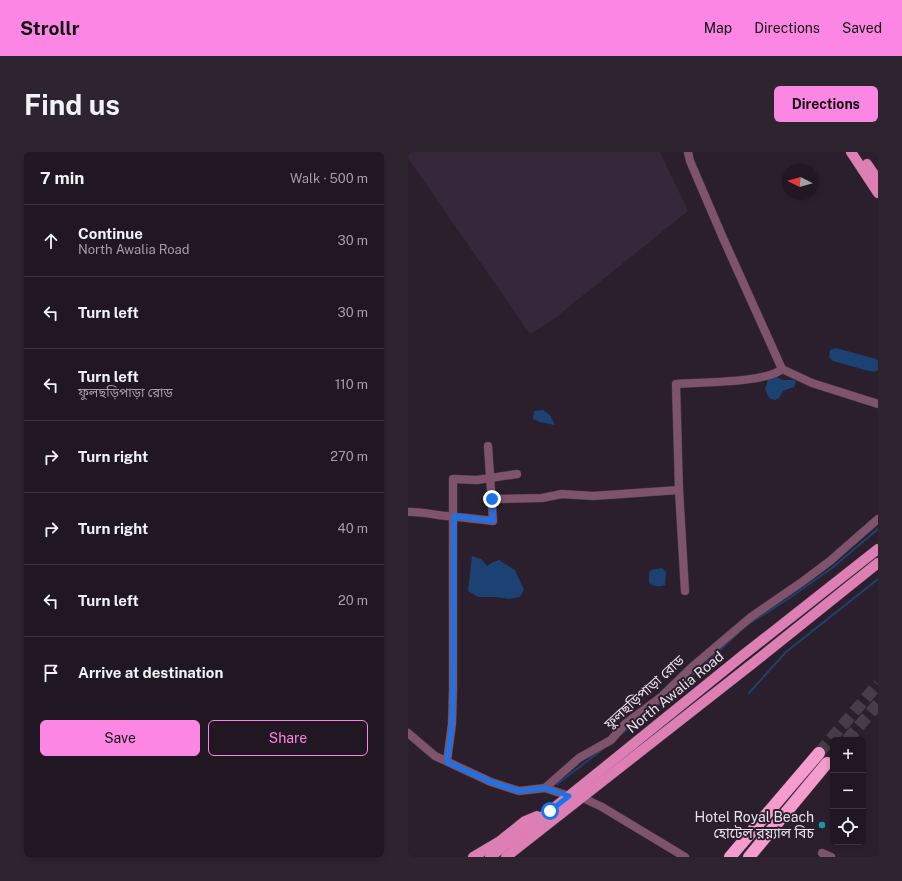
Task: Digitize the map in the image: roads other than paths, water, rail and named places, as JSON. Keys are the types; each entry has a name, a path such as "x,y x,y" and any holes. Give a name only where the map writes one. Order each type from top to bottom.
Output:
{"highway":[{"path":"730,857 819,753"},
{"path":"749,857 827,763"}],"main road":[{"path":"851,152 878,193"},
{"path":"859,152 878,180"},
{"name":"North Awalia Road","path":"490,857 569,796 742,656 878,549"},
{"name":"North Awalia Road","path":"506,857 583,798 878,563"},
{"path":"742,656 750,666"},
{"path":"720,674 727,684"},
{"path":"473,857 500,841 525,821 550,811"}],"street":[{"path":"688,152 690,161 722,238 782,369 812,383 878,404"},
{"path":"685,591 679,490 676,384 754,378 772,375 782,369"},
{"path":"408,512 419,511 445,516 493,521 488,446"},
{"path":"447,762 452,724 453,690 453,479 491,479 517,474"},
{"path":"492,499 542,498 562,494 593,496 679,490"},
{"name":"ফুলছড়িপাড়া রোড","path":"545,788 579,758 612,740 625,724 661,697 692,667 751,617 787,593 830,561 878,519"},
{"path":"408,733 435,756 491,782 519,791 545,788 569,796"},
{"path":"583,798 602,806 685,857"},
{"path":"822,853 832,857"}],"water":[{"path":"836,348 876,359 878,361 878,370 874,372 869,371 833,361 829,357 830,350"},
{"path":"776,377 783,380 794,380 796,382 794,387 783,391 779,398 775,400 769,398 765,389 768,380"},
{"path":"543,410 550,415 554,425 533,419 534,411"},
{"path":"472,556 481,559 487,566 499,560 515,570 524,590 520,597 509,599 497,597 478,597 468,591"},
{"path":"662,568 666,572 665,585 657,586 649,583 649,573 651,570"}],"waterway":[{"path":"747,625 788,599 832,568 878,529"},
{"path":"749,693 786,652 878,579"},
{"path":"620,735 668,698 738,633"},
{"path":"557,784 603,749"}],"tunnel":[{"path":"819,753 878,684"},
{"path":"850,737 878,704"}],"place":[{"name":"Hotel Royal Beach হোটেল রয়্যাল বিচ","path":"822,825"}]}
